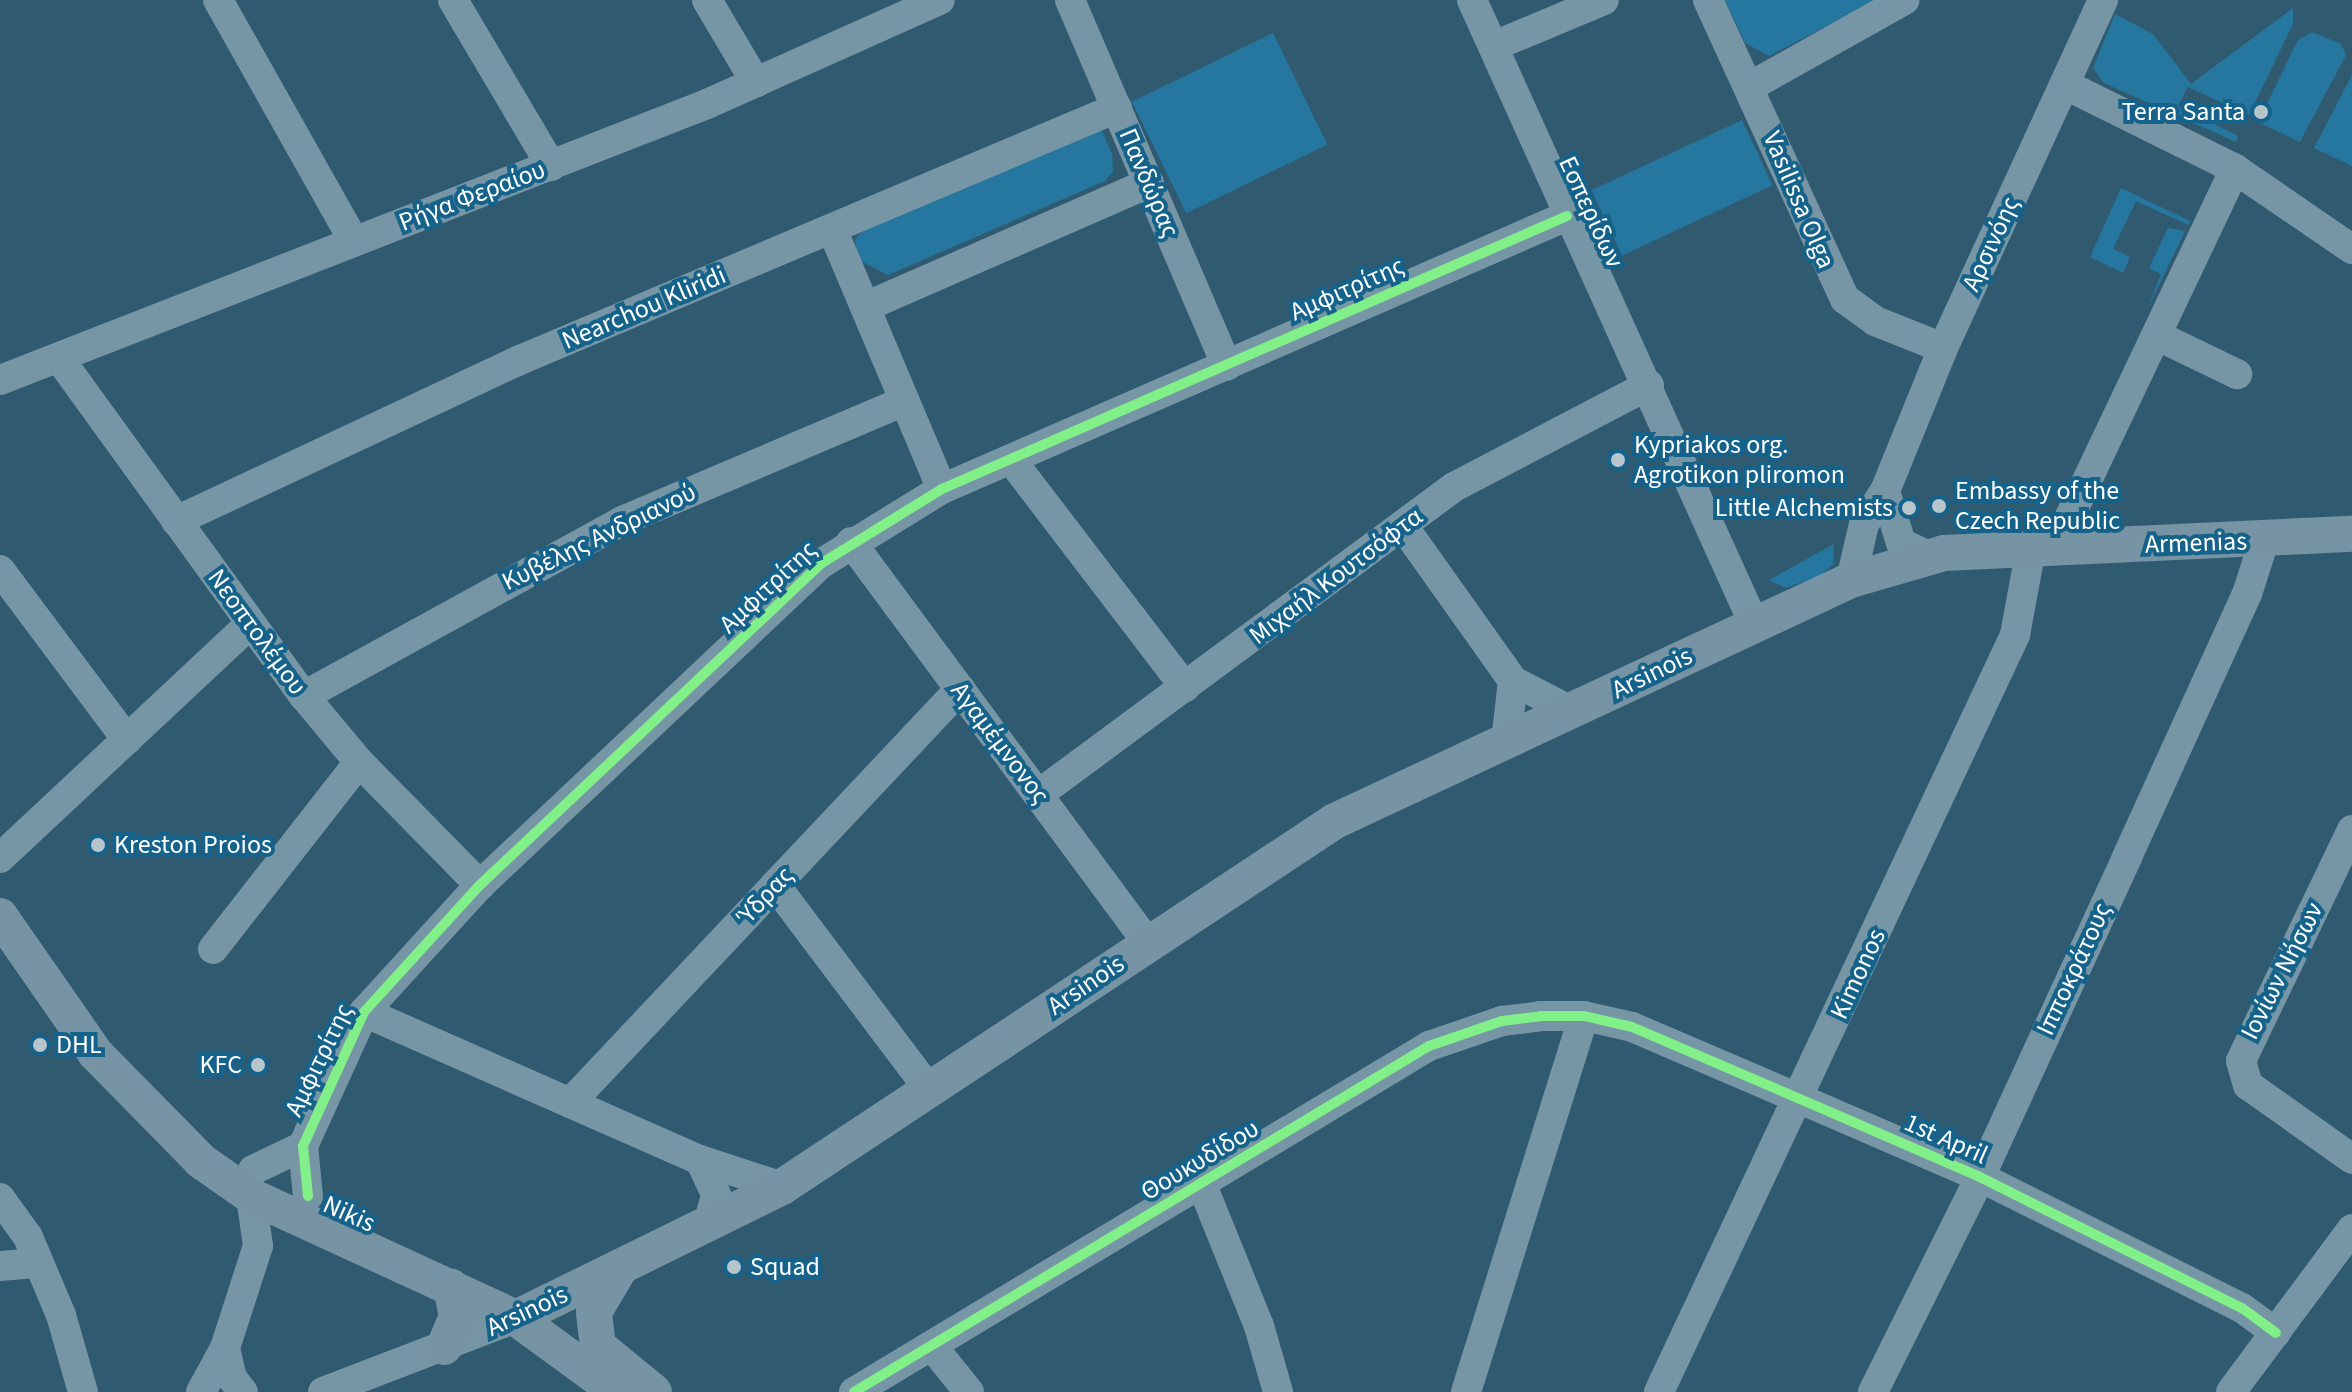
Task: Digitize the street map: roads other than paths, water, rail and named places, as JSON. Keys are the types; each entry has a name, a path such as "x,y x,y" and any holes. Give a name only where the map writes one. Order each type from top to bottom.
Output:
{"main road":[{"name":"Armenias","path":"1851,580 1929,556 2043,548 2264,541 2352,534"},
{"name":"Arsinois","path":"528,1313 782,1187 1335,821 1851,580"},
{"name":"Nikis","path":"0,916 10,953 96,1054 160,1116 188,1127 252,1183 528,1313"},
{"name":"Nikis","path":"304,1207 451,1287 528,1313"},
{"path":"598,1346 594,1312 622,1266"},
{"path":"444,1347 457,1317 451,1287"},
{"path":"528,1313 598,1346 654,1392"},
{"path":"528,1313 617,1392"}],"street":[{"path":"218,0 354,241"},
{"path":"453,0 551,166"},
{"path":"707,0 756,83"},
{"name":"Ρήγα Φεραίου","path":"0,380 551,166 756,83 900,8 940,0"},
{"name":"Πανδώρας","path":"1070,0 1227,366"},
{"name":"Εσπερίδων","path":"1472,0 1567,216 1649,385 1754,624"},
{"path":"1494,46 1604,0"},
{"name":"Vasilissa Olga","path":"1708,0 1751,86 1845,299 1875,321 1943,348"},
{"path":"1751,86 1904,0"},
{"name":"Αρσινόης","path":"1851,580 1864,524 1885,491 1943,348 2103,0"},
{"path":"2066,85 2235,169 2352,249"},
{"name":"Nearchou Kliridi","path":"176,521 520,360 1117,108"},
{"name":"Kimonos","path":"1659,1392 1800,1099 2015,635 2043,548 2158,336 2235,169"},
{"path":"865,307 1149,183"},
{"name":"Αμφιτρίτης","path":"304,1207 303,1146 364,1012 480,885 851,542 942,489 1567,216"},
{"path":"832,229 942,489"},
{"path":"2158,336 2237,374"},
{"name":"Νεοπτολέμου","path":"59,358 304,696 359,762 480,885"},
{"name":"Μιχαήλ Κουτσόφτα","path":"1039,794 1403,526 1494,464 1649,385"},
{"name":"Κυβέλης Ανδριανού","path":"304,696 622,521 905,401"},
{"path":"1012,461 1185,687"},
{"path":"1885,491 1901,543 1929,556"},
{"path":"1403,526 1513,681 1571,711"},
{"name":"Ιπποκράτους","path":"1873,1392 1980,1177 2247,594 2264,541"},
{"name":"Αγαμέμνονος","path":"851,542 1148,944"},
{"path":"0,570 127,740"},
{"path":"0,858 250,624"},
{"path":"1506,742 1513,681"},
{"name":"Ύδρας","path":"570,1103 960,689"},
{"path":"213,949 359,762"},
{"name":"Ιονίων Νήσων","path":"2351,836 2241,1061 2248,1085 2352,1159"},
{"path":"775,885 929,1089"},
{"path":"364,1012 700,1160 782,1187"},
{"path":"1466,1392 1584,1016"},
{"name":"1st April","path":"1584,1016 1632,1027 1980,1177 2242,1308 2276,1333"},
{"name":"Θουκυδίδου","path":"854,1392 1458,1033 1528,1017 1584,1016"},
{"name":"Αμφιτρίτης","path":"252,1183 303,1146"},
{"path":"700,1160 716,1195 708,1225"},
{"path":"201,1392 225,1348 258,1246 252,1183"},
{"path":"1202,1185 1248,1295 1278,1392"},
{"path":"0,1198 28,1237 61,1315 83,1391"},
{"path":"258,1246 304,1207"},
{"path":"2231,1392 2352,1229"},
{"path":"0,1266 38,1263"},
{"name":"Arsinois","path":"323,1392 528,1313"},
{"path":"932,1346 969,1392"},
{"path":"225,1348 232,1378 243,1392"}],"place":[{"name":"Terra Santa","path":"2261,112"},
{"name":"Kypriakos org. Agrotikon pliromon","path":"1618,460"},
{"name":"Embassy of the Czech Republic","path":"1939,506"},
{"name":"Little Alchemists","path":"1909,508"},
{"name":"Kreston Proios","path":"98,845"},
{"name":"DHL","path":"40,1045"},
{"name":"KFC","path":"258,1065"},
{"name":"Squad","path":"734,1267"}]}
